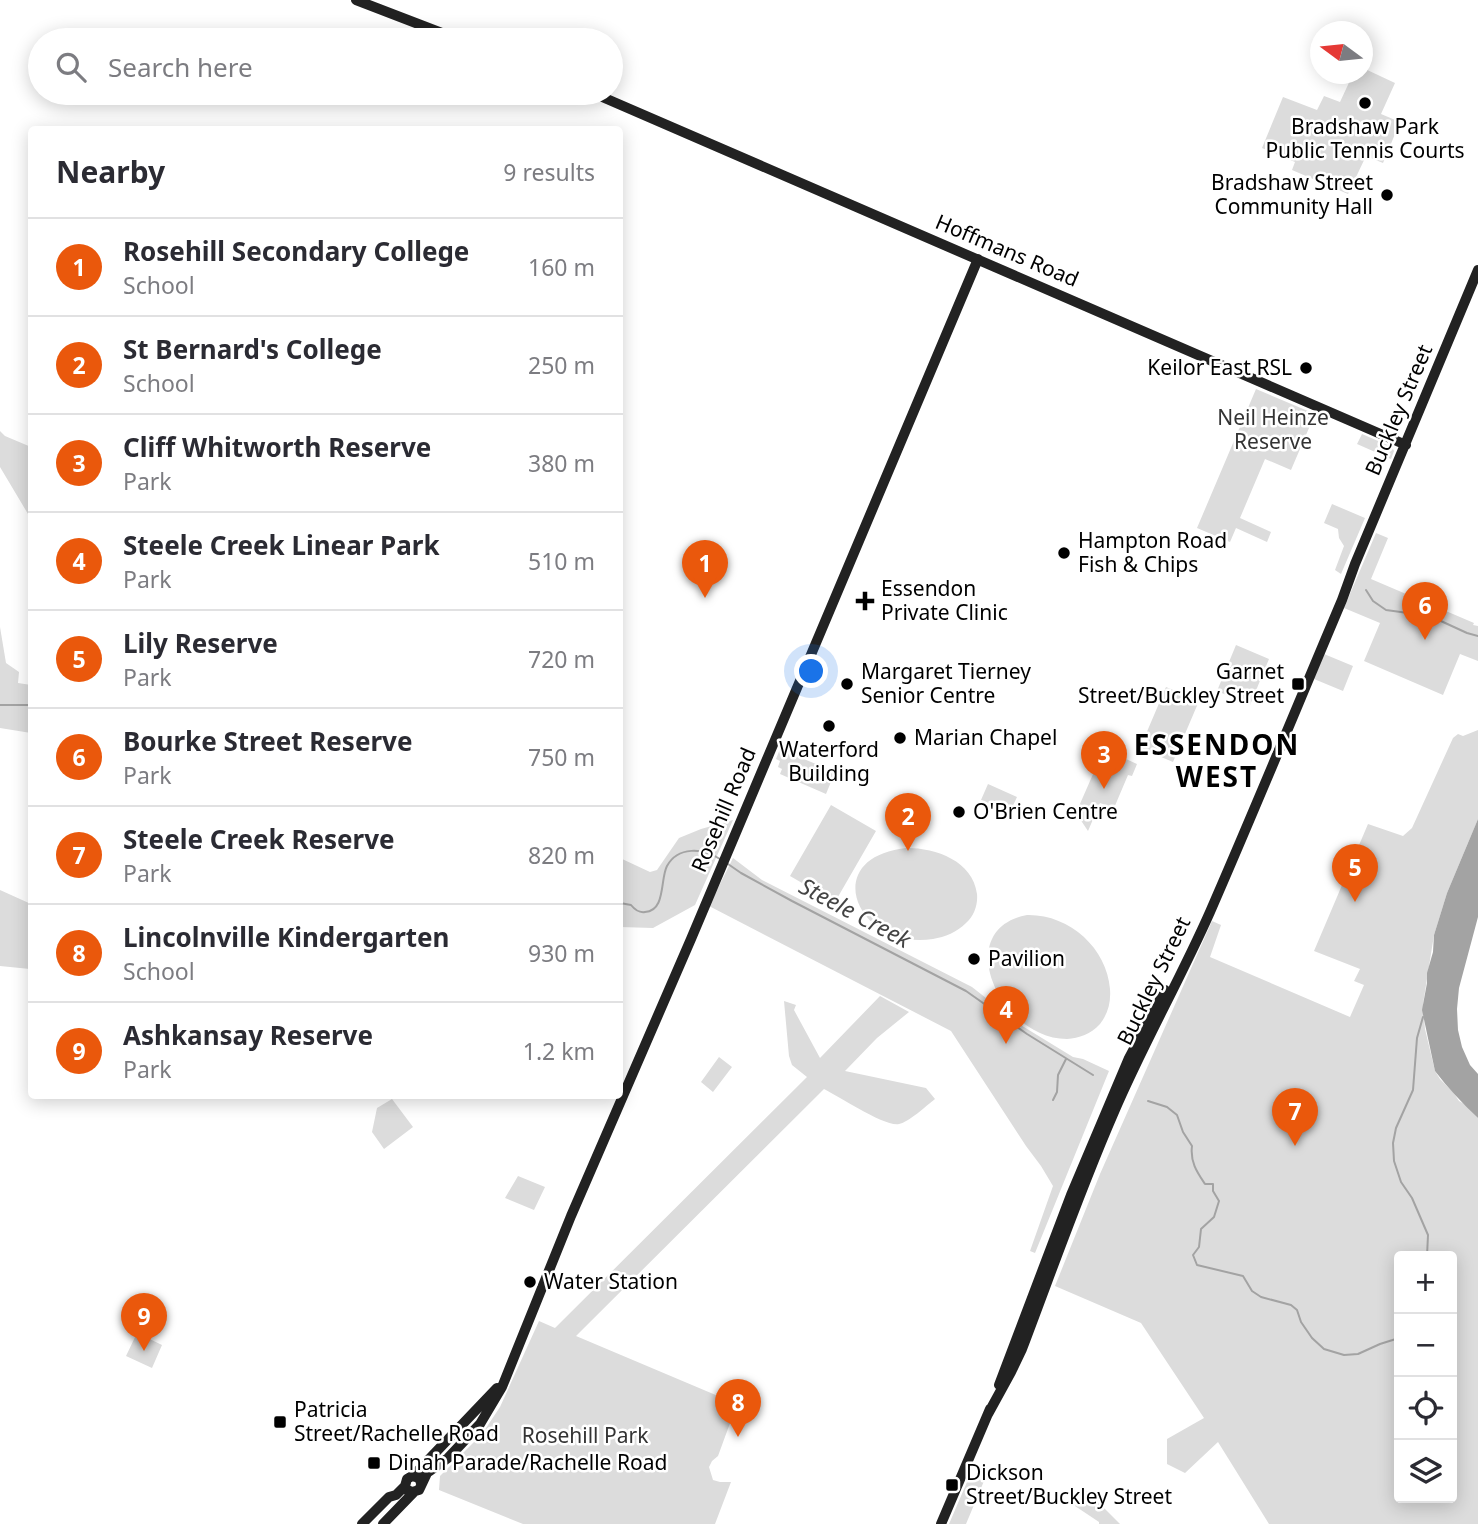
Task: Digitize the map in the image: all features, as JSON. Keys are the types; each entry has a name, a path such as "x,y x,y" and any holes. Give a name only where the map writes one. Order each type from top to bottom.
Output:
{"main road":[{"path":"356,0 429,28"},
{"name":"Hoffmans Road","path":"621,105 1406,445"},
{"name":"Rosehill Road","path":"623,1095 978,259"},
{"name":"Buckley Street","path":"941,1524 988,1414 1022,1349 1114,1110 1207,913 1342,600 1478,270"},
{"name":"Rosehill Road","path":"417,1479 448,1458 480,1424 495,1402 621,1099"},
{"path":"362,1524 389,1497 396,1495 405,1486 407,1479 417,1479 419,1490 383,1524"},
{"path":"405,1486 414,1492"}],"green space":[{"path":"1373,73 1395,83 1381,114 1400,122 1383,163 1366,156 1348,194 1292,170 1295,162 1262,148 1283,97 1317,110 1324,96 1340,102 1348,84 1373,84"},
{"name":"Neil Heinze Reserve","path":"1256,389 1315,414 1291,470 1265,459 1240,518 1271,532 1267,542 1236,528 1230,542 1197,528"},
{"path":"0,431 28,446 28,514 0,467"},
{"path":"1362,434 1392,447 1394,451 1391,459 1357,444"},
{"path":"1332,504 1365,518 1341,574 1335,570 1344,546 1338,529 1324,523"},
{"path":"1376,533 1388,538 1371,579 1478,626 1478,661 1460,654 1443,695 1364,661 1380,623 1344,608"},
{"path":"0,627 6,663 19,672 18,683 28,685 28,733 0,728"},
{"path":"1236,645 1269,659 1250,705 1217,691"},
{"path":"1324,654 1353,666 1343,691 1314,679"},
{"path":"1166,687 1199,701 1173,762 1140,748"},
{"path":"1478,730 1478,819 1447,893 1434,935 1423,1004 1425,1029 1435,1071 1459,1101 1478,1118 1478,1524 1269,1524 1218,1442 1185,1473 1167,1464 1167,1439 1204,1418 1141,1323 1055,1286 1100,1174 1212,921 1221,925 1210,957 1350,1017 1364,985 1354,981 1360,969 1314,951 1368,824 1403,836 1412,828 1453,738 1458,734 1463,736"},
{"path":"780,749 835,772 826,794 780,774 780,761 776,759"},
{"path":"1104,749 1137,764 1132,776 1128,775 1114,808 1100,803 1088,831 1076,813"},
{"path":"988,784 1017,797 1010,812 981,800"},
{"path":"831,805 876,831 835,902 790,876"},
{"path":"733,820 695,905 653,928 623,927 623,859 650,872 657,870 679,838"},
{"path":"907,848 930,851 951,859 961,865 974,883 977,894 975,910 969,920 955,931 933,939 906,939 884,931 868,918 858,901 856,884 862,868 879,855"},
{"path":"733,858 762,880 972,987 1019,1024 1073,1057 1109,1071 1035,1253 1030,1251 1053,1186 951,1031 709,906"},
{"path":"0,890 28,903 28,969 0,966"},
{"path":"1027,915 1043,916 1071,927 1083,936 1102,960 1110,989 1109,1003 1103,1020 1089,1033 1067,1039 1043,1034 1022,1022 1005,1004 993,983 988,961 991,941 1004,925"},
{"name":"Rosehill Park","path":"880,996 909,1012 877,1038 845,1071 926,1088 935,1099 908,1120 892,1124 824,1089 576,1336 737,1404 718,1456 709,1467 713,1480 731,1482 715,1524 523,1524 439,1490 440,1476 482,1434 500,1407 539,1321 555,1328 807,1077 792,1065 789,1056 784,1001 796,1005 794,1010 820,1058"},
{"path":"719,1057 732,1067 713,1092 701,1082"},
{"path":"392,1099 413,1127 384,1149 372,1132 377,1108"},
{"path":"518,1176 545,1187 534,1210 505,1198"},
{"path":"137,1333 162,1345 152,1368 126,1356"},
{"path":"970,1475 984,1481 966,1524 949,1524"},
{"path":"1087,1491 1120,1524 1099,1524 1075,1506"}],"shaded area":[{"path":"1478,819 1478,917 1459,988 1457,1009 1462,1047 1470,1065 1478,1074 1478,1118 1435,1071 1422,1010 1434,935 1447,893"}],"waterway":[{"path":"1366,590 1373,601 1386,610 1430,616 1478,636"},
{"name":"Steele Creek","path":"0,705 28,705"},
{"name":"Steele Creek","path":"623,904 641,912 652,910 659,900 667,866 684,852 699,851 720,859"},
{"name":"Steele Creek","path":"728,864 792,901 966,991 1027,1034 1093,1075"},
{"name":"Steele Creek","path":"1423,1017 1417,1038 1413,1090 1396,1128 1393,1143 1394,1161 1401,1182 1412,1198 1428,1235 1427,1251"},
{"path":"1053,1100 1057,1092 1058,1075 1066,1059"},
{"name":"Steele Creek","path":"1148,1101 1167,1107 1177,1115 1192,1146 1192,1157 1197,1171 1205,1184 1213,1184 1213,1191 1219,1201 1214,1217 1201,1229 1199,1247 1193,1255 1197,1265 1243,1276 1252,1291 1261,1297 1291,1305 1297,1310 1301,1322 1312,1338 1324,1349 1344,1355 1358,1354 1394,1340"}],"place":[{"name":"Bradshaw Park Public Tennis Courts","path":"1365,103"},
{"name":"Bradshaw Street Community Hall","path":"1387,195"},
{"name":"Keilor East RSL","path":"1306,368"},
{"name":"Hampton Road Fish & Chips","path":"1064,553"},
{"name":"Rosehill Secondary College","path":"705,598"},
{"name":"Essendon Private Clinic","path":"865,601"},
{"name":"Bourke Street Reserve","path":"1425,640"},
{"name":"Margaret Tierney Senior Centre","path":"847,684"},
{"name":"Garnet Street/Buckley Street","path":"1298,684"},
{"name":"Waterford Building","path":"829,726"},
{"name":"Marian Chapel","path":"900,738"},
{"name":"Cliff Whitworth Reserve","path":"1104,789"},
{"name":"O'Brien Centre","path":"959,812"},
{"name":"St Bernard's College","path":"908,851"},
{"name":"Lily Reserve","path":"1355,902"},
{"name":"Pavilion","path":"974,959"},
{"name":"Steele Creek Linear Park","path":"1006,1044"},
{"name":"Steele Creek Reserve","path":"1295,1146"},
{"name":"Water Station","path":"530,1282"},
{"name":"Ashkansay Reserve","path":"144,1351"},
{"name":"Patricia Street/Rachelle Road","path":"280,1422"},
{"name":"Lincolnville Kindergarten","path":"738,1437"},
{"name":"Dinah Parade/Rachelle Road","path":"374,1463"},
{"name":"Dickson Street/Buckley Street","path":"952,1485"}],"district":[{"name":"ESSENDON WEST","path":"1217,761"}]}
